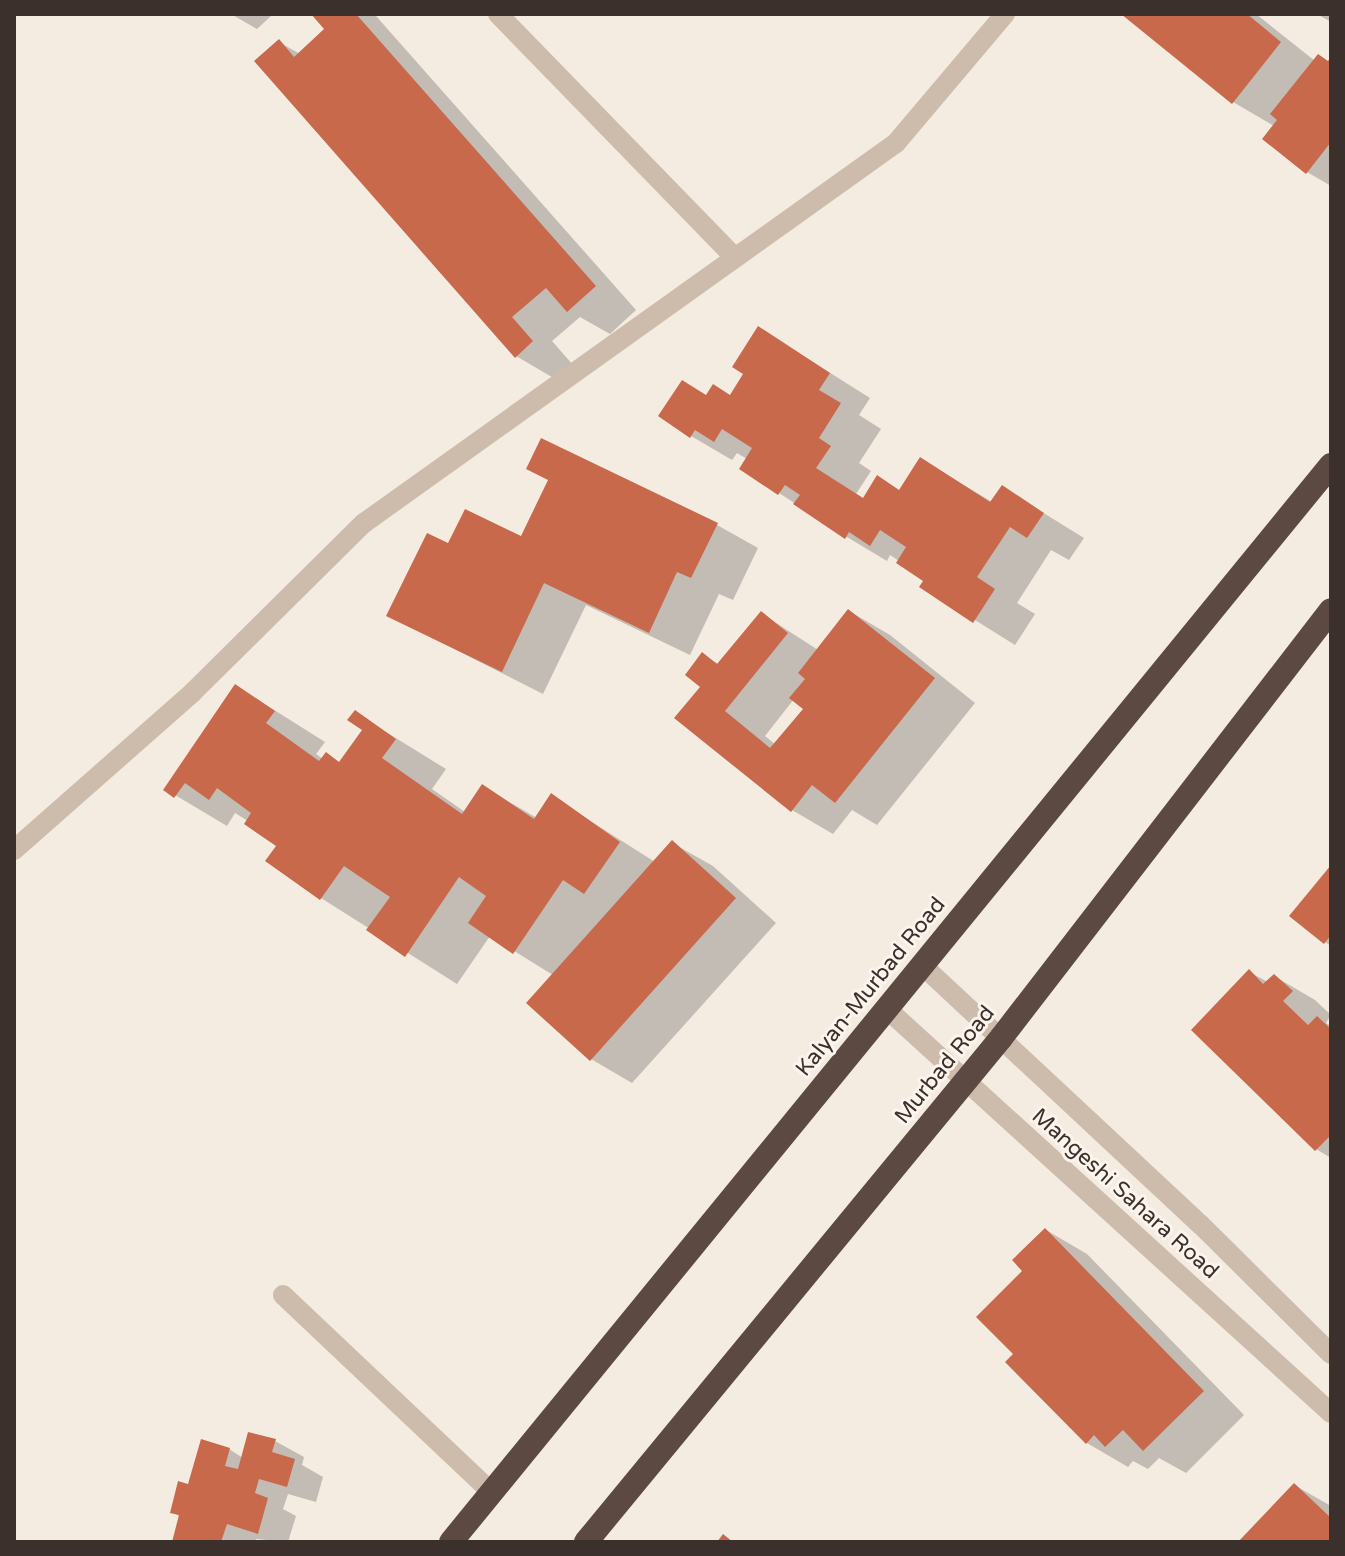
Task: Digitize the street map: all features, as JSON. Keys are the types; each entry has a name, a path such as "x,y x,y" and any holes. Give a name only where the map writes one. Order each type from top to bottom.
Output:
{"highway":[{"name":"Kalyan-Murbad Road","path":"451,1542 1331,465"},
{"name":"Murbad Road","path":"586,1542 1001,1038 1331,610"}],"street":[{"path":"498,14 735,258"},
{"path":"14,850 193,692 364,523 896,143 1005,14"},
{"name":"Mangeshi Sahara Road","path":"922,965 1201,1225 1331,1354"},
{"name":"Mangeshi Sahara Road","path":"887,1009 1331,1413"},
{"path":"283,1295 491,1492"}],"building":[{"path":"311,14 356,14 596,286 567,312 546,288 512,317 533,341 515,358 254,61 279,39 294,57 324,29"},
{"path":"1121,14 1247,14 1281,42 1232,104"},
{"path":"1318,54 1328,61 1331,57 1331,142 1306,174 1262,139 1277,120 1270,114"},
{"path":"758,326 830,373 819,390 841,403 819,438 831,446 816,468 863,498 877,475 899,490 920,457 990,502 1002,485 1044,513 1027,538 1010,527 977,577 995,589 973,623 919,587 923,581 896,563 906,547 880,530 870,546 849,532 845,539 793,504 800,495 785,485 778,495 739,469 752,448 722,429 714,442 695,430 690,438 658,416 682,380 706,395 713,384 730,395 743,374 732,367"},
{"path":"541,438 718,523 691,578 677,572 649,633 544,583 502,672 386,616 427,533 448,543 465,509 521,536 548,480 526,469"},
{"path":"848,609 935,678 835,803 812,785 791,812 674,718 700,687 685,675 702,652 717,664 761,611 788,633 725,711 770,748 803,709 789,698 805,679 798,673"},
{"path":"235,684 275,711 266,723 319,761 326,752 339,762 362,730 347,720 355,710 396,739 382,758 462,814 482,784 534,819 551,793 620,842 584,894 563,880 513,954 468,923 486,896 459,877 405,957 366,930 390,897 344,866 320,900 265,861 276,846 244,824 251,813 217,788 209,800 185,783 174,798 163,790"},
{"path":"672,840 736,898 590,1061 526,1003"},
{"path":"1331,865 1331,935 1324,944 1289,916"},
{"path":"1249,969 1263,984 1274,974 1293,991 1283,1001 1308,1025 1317,1016 1331,1029 1331,1135 1315,1151 1191,1030"},
{"path":"1045,1228 1204,1391 1143,1451 1123,1430 1105,1447 1094,1435 1086,1444 1005,1362 1013,1354 976,1317 1022,1271 1012,1260"},
{"path":"248,1432 276,1439 272,1452 295,1459 287,1487 259,1479 255,1493 268,1498 258,1534 227,1524 221,1542 172,1542 179,1515 170,1513 178,1481 188,1484 201,1439 230,1448 225,1466 238,1469"},
{"path":"1294,1483 1331,1518 1331,1542 1238,1542"},
{"path":"723,1534 733,1542 717,1542"}]}
